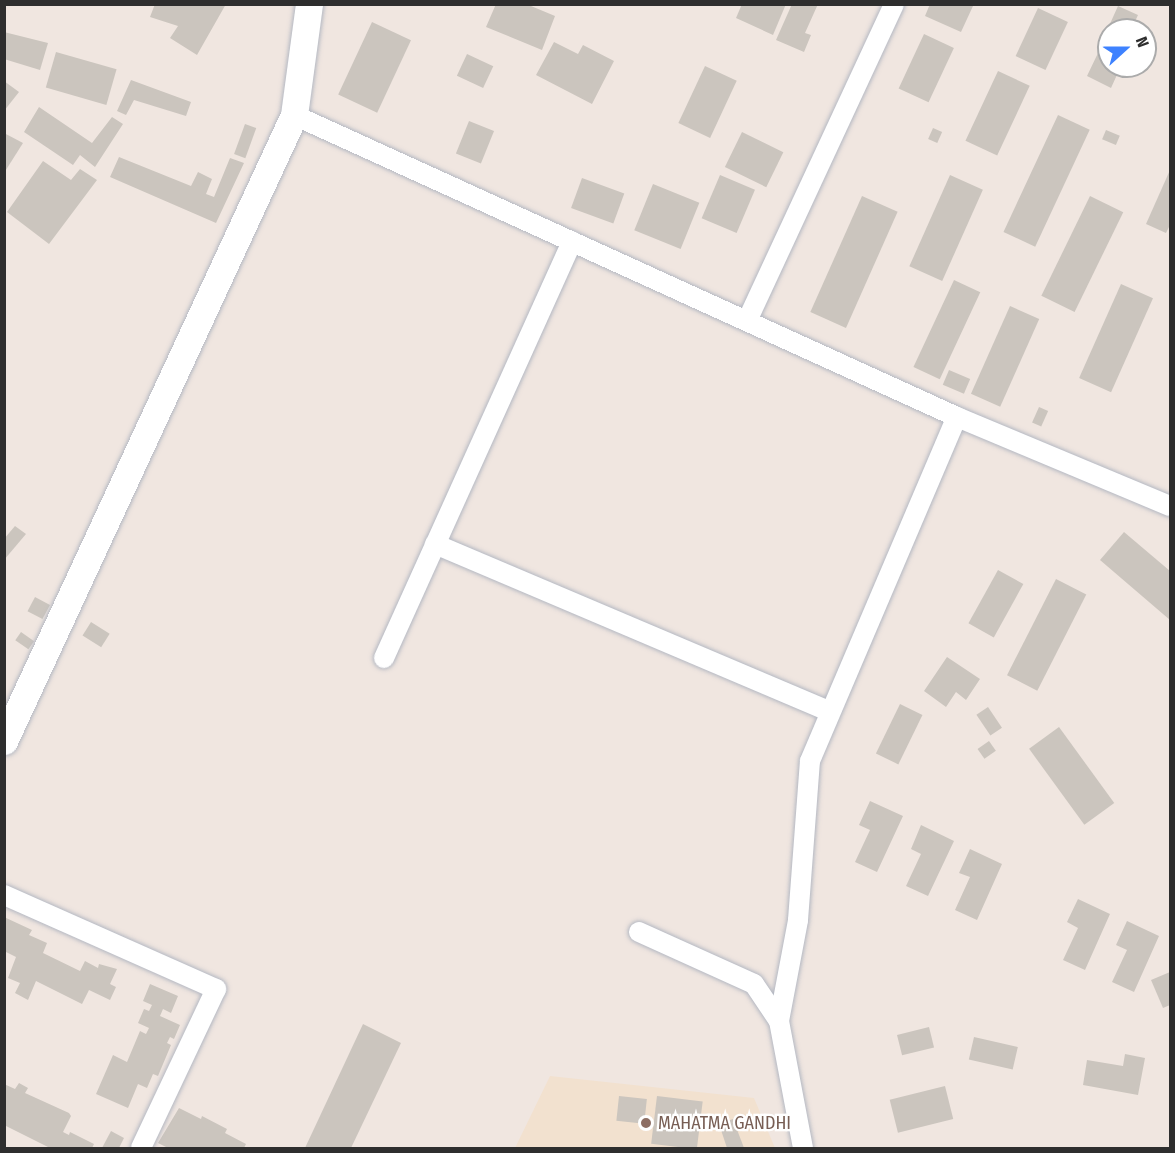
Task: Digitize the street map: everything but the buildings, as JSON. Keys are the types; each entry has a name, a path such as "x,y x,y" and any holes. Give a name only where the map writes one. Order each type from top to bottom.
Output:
{"main road":[{"path":"4,741 294,115 309,4"}],"street":[{"path":"747,321 894,4"},
{"path":"294,115 957,417 1170,506"},
{"path":"384,658 572,242"},
{"path":"803,1149 779,1021 798,920 810,761 957,417"},
{"path":"435,544 830,711"},
{"path":"4,895 216,989 141,1149"},
{"path":"639,932 754,984 779,1021"}],"shaded area":[{"name":"MAHATMA GANDHI","path":"550,1076 754,1098 775,1148 515,1148"}],"place":[{"name":"MAHATMA GANDHI","path":"646,1123"}]}
